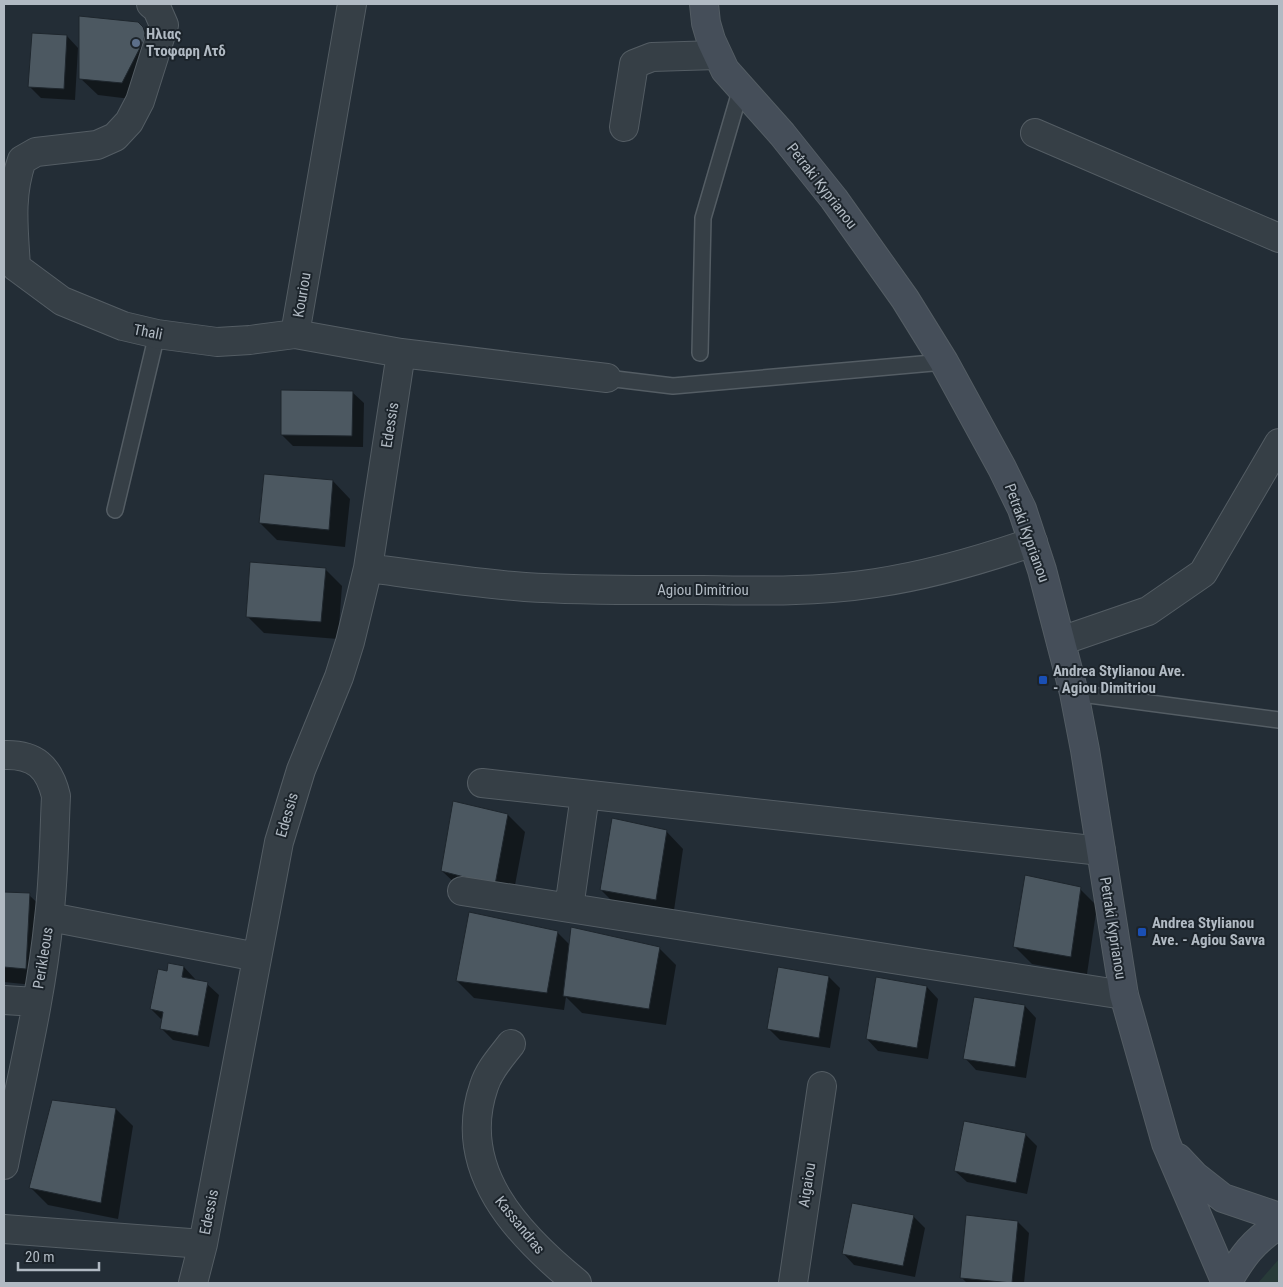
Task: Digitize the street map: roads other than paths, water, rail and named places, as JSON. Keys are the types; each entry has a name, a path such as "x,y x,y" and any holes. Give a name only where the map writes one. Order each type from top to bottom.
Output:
{"main road":[{"name":"Petraki Kyprianou","path":"704,4 706,23 717,55 725,70 787,141 834,199 904,298 944,362 1002,468 1022,509 1061,641 1074,693 1085,750 1124,994 1166,1143 1226,1283"},
{"name":"Petraki Kyprianou","path":"1166,1143 1195,1176 1224,1198 1279,1217"},
{"path":"1226,1283 1243,1256 1266,1233 1279,1225"}],"street":[{"name":"Kouriou","path":"352,4 295,334 401,352 608,378"},
{"path":"10,268 13,199 22,160 36,152 97,145 115,137 129,122 140,101 157,15"},
{"path":"624,127 634,64 652,57 717,55"},
{"path":"1035,133 1279,238"},
{"name":"Thali","path":"10,268 62,301 123,326 157,334 217,342 295,334"},
{"name":"Edessis","path":"193,1283 203,1244 279,842 302,770 332,695 350,642 368,568 401,352"},
{"path":"1061,641 1148,611 1204,572 1279,443"},
{"name":"Agiou Dimitriou","path":"368,568 470,582 526,587 657,590 791,590 874,584 912,577 982,560 1033,542"},
{"name":"Perikleous","path":"4,1165 36,1002 50,917 56,796 52,781 42,766 17,757"},
{"path":"482,783 1101,850"},
{"path":"569,908 585,795"},
{"path":"462,891 1124,994"},
{"path":"50,917 257,957"},
{"path":"4,1000 36,1002"},
{"name":"Kassandras","path":"511,1044 492,1070 484,1085 479,1106 477,1129 477,1144 481,1162 496,1198 520,1230 549,1260 577,1283"},
{"name":"Aigaiou","path":"792,1283 822,1086"},
{"path":"4,1229 203,1244"}],"lane":[{"path":"700,353 703,218 741,88"},
{"path":"115,510 157,334"},
{"path":"608,378 673,386 944,362"},
{"path":"1074,693 1279,720"}],"place":[{"name":"Ηλιας Ττοφαρη Λτδ","path":"136,43"},
{"name":"Andrea Stylianou Ave. - Agiou Dimitriou","path":"1043,680"},
{"name":"Andrea Stylianou Ave. - Agiou Savva","path":"1142,932"}]}
